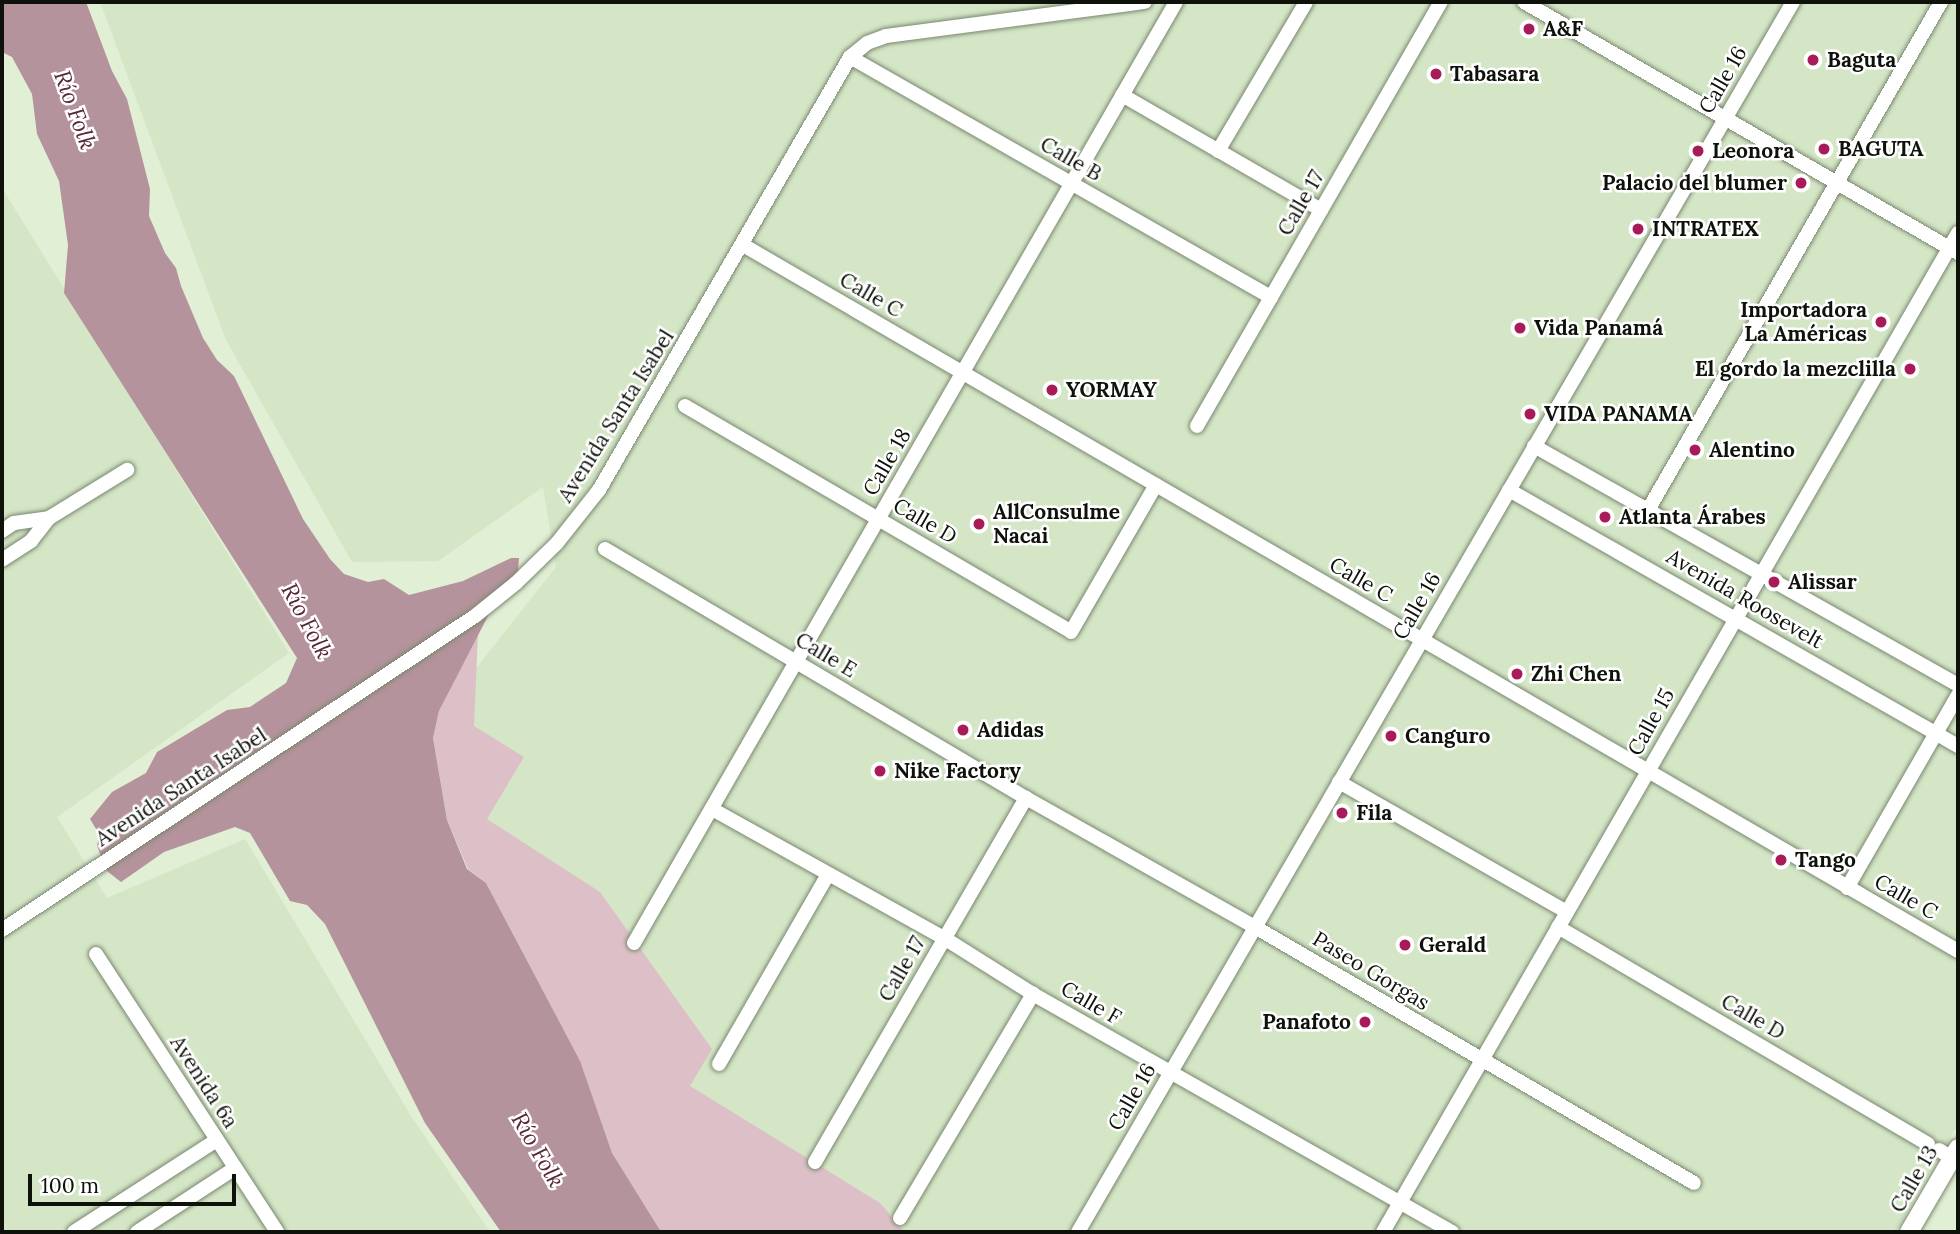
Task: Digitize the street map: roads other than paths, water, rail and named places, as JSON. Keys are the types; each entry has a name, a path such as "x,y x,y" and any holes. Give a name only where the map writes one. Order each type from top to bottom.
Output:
{"street":[{"name":"Avenida Santa Isabel","path":"2,930 475,616 516,583 557,543 599,490 850,57 867,43 886,36 1145,2"},
{"name":"Calle 18","path":"634,943 1176,2"},
{"path":"1218,150 1306,2"},
{"name":"Calle 17","path":"1197,426 1441,2"},
{"path":"1524,2 1954,250"},
{"name":"Calle 16","path":"1078,1232 1793,2"},
{"path":"1648,510 1941,2"},
{"name":"Calle B","path":"850,57 1271,298"},
{"path":"1122,95 1321,210"},
{"name":"Calle 15","path":"1383,1232 1735,616 1763,574 1954,250 1958,233"},
{"name":"Calle C","path":"743,245 1958,950"},
{"name":"Calle D","path":"685,406 1070,632 1156,485"},
{"name":"Avenida Roosevelt","path":"1534,446 1958,685"},
{"path":"2,559 31,541 49,519 127,470"},
{"name":"Avenida Roosevelt","path":"1509,490 1735,616 1958,746"},
{"path":"2,531 14,523 49,519"},
{"name":"Calle E","path":"605,549 1026,798"},
{"path":"1847,888 1958,695"},
{"path":"1339,782 1567,912"},
{"name":"Calle 17","path":"815,1162 1026,798"},
{"name":"Paseo Gorgas","path":"1026,798 1255,927 1693,1183"},
{"name":"Calle F","path":"712,808 827,876 944,938 1033,994 1451,1232"},
{"path":"719,1064 827,876"},
{"name":"Calle D","path":"1558,927 1944,1150"},
{"name":"Avenida 6a","path":"96,954 277,1232"},
{"path":"900,1218 1033,994"},
{"path":"74,1232 217,1140"},
{"name":"Calle 13","path":"1909,1232 1944,1150"},
{"path":"137,1232 235,1168"}],"water":[{"name":"Río Folk","path":"2,2 86,2 112,71 127,99 150,189 149,216 165,253 176,268 203,338 217,360 234,376 303,519 330,559 344,574 368,582 384,579 409,595 463,581 511,558 519,558 518,572 488,616 439,711 433,738 447,820 467,869 486,883 580,1061 612,1153 661,1232 501,1232 425,1123 325,924 307,905 290,901 250,833 235,827 164,852 121,882 107,871 97,846 99,834 90,819 112,792 146,773 157,752 227,710 250,707 286,683 297,658 64,293 68,245 59,181 37,134 32,94 12,57 2,52"}],"place":[{"name":"A&F","path":"1529,29"},
{"name":"Baguta","path":"1813,60"},
{"name":"Tabasara","path":"1436,74"},
{"name":"BAGUTA","path":"1824,149"},
{"name":"Leonora","path":"1698,151"},
{"name":"Palacio del blumer","path":"1801,183"},
{"name":"INTRATEX","path":"1638,229"},
{"name":"Importadora La Américas","path":"1881,322"},
{"name":"Vida Panamá","path":"1520,328"},
{"name":"El gordo la mezclilla","path":"1910,369"},
{"name":"YORMAY","path":"1052,390"},
{"name":"VIDA PANAMA","path":"1530,414"},
{"name":"Alentino","path":"1695,450"},
{"name":"Atlanta Árabes","path":"1605,517"},
{"name":"AllConsulme Nacai","path":"979,524"},
{"name":"Alissar","path":"1774,582"},
{"name":"Zhi Chen","path":"1517,674"},
{"name":"Adidas","path":"963,730"},
{"name":"Canguro","path":"1391,736"},
{"name":"Nike Factory","path":"880,771"},
{"name":"Fila","path":"1342,813"},
{"name":"Tango","path":"1781,860"},
{"name":"Gerald","path":"1405,945"},
{"name":"Panafoto","path":"1365,1022"}]}
